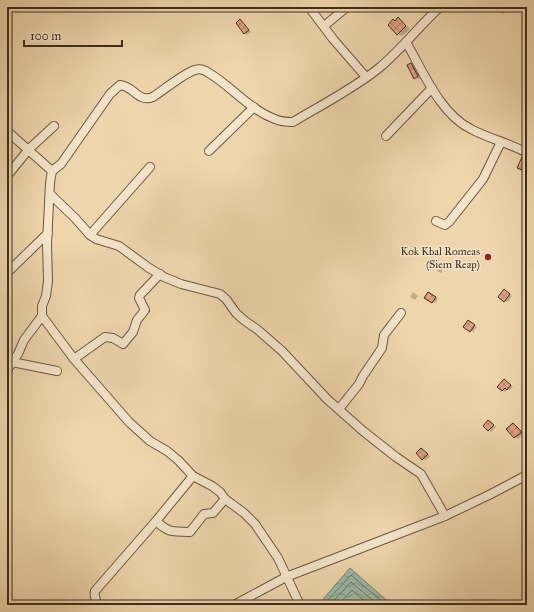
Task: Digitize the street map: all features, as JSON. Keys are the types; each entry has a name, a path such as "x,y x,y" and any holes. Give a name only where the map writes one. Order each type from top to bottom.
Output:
{"street":[{"path":"309,7 366,77"},
{"path":"324,26 347,7"},
{"path":"300,605 278,558 255,524 244,513 225,499 220,492 193,476 178,460 150,441 129,422 74,359 42,316 42,306 46,296 48,281 48,233 52,171 61,164 110,94 120,86 124,86 143,99 148,99 188,73 194,70 202,69 254,107 274,119 284,122 293,122 347,91 380,67 440,7"},
{"path":"406,42 432,88 448,112 470,129 527,153"},
{"path":"386,136 432,88"},
{"path":"209,151 254,107"},
{"path":"7,176 29,149 54,126"},
{"path":"7,131 52,171"},
{"path":"436,221 445,225 449,222 483,179 501,142"},
{"path":"90,236 150,167"},
{"path":"50,194 76,218 90,236 119,246 160,274 181,284 220,294 226,298 236,313 245,322 258,330 282,350 339,410 396,457 421,474 445,516"},
{"path":"7,273 48,233"},
{"path":"74,359 105,337 113,338 123,344 134,332 136,320 145,310 139,298 140,295 160,274"},
{"path":"339,410 359,384 362,376 382,348 384,335 401,314"},
{"path":"7,370 10,362 24,340 42,316"},
{"path":"10,362 57,371"},
{"path":"234,605 286,577 445,516 527,475"},
{"path":"96,605 97,602 94,596 95,591 193,476"},
{"path":"156,521 162,527 170,531 190,532 204,514 214,513 225,499"}],"water":[{"path":"350,568 392,605 318,605"}],"building":[{"path":"398,17 406,26 397,35 388,25 393,19 395,21"},
{"path":"240,19 249,30 244,34 236,23"},
{"path":"411,63 418,76 414,79 407,65"},
{"path":"522,157 527,158 527,165 525,164 522,170 517,168"},
{"path":"504,289 510,294 504,302 498,297"},
{"path":"428,292 436,297 432,303 424,298"},
{"path":"468,320 475,325 470,332 463,327"},
{"path":"504,379 511,385 507,390 505,388 502,391 497,387"},
{"path":"488,420 494,425 488,431 483,426"},
{"path":"513,423 522,432 514,438 506,429"},
{"path":"421,448 428,454 422,460 416,453"}],"place":[{"name":"Kok Kbal Romeas (Siem Reap)","path":"488,257"}]}
